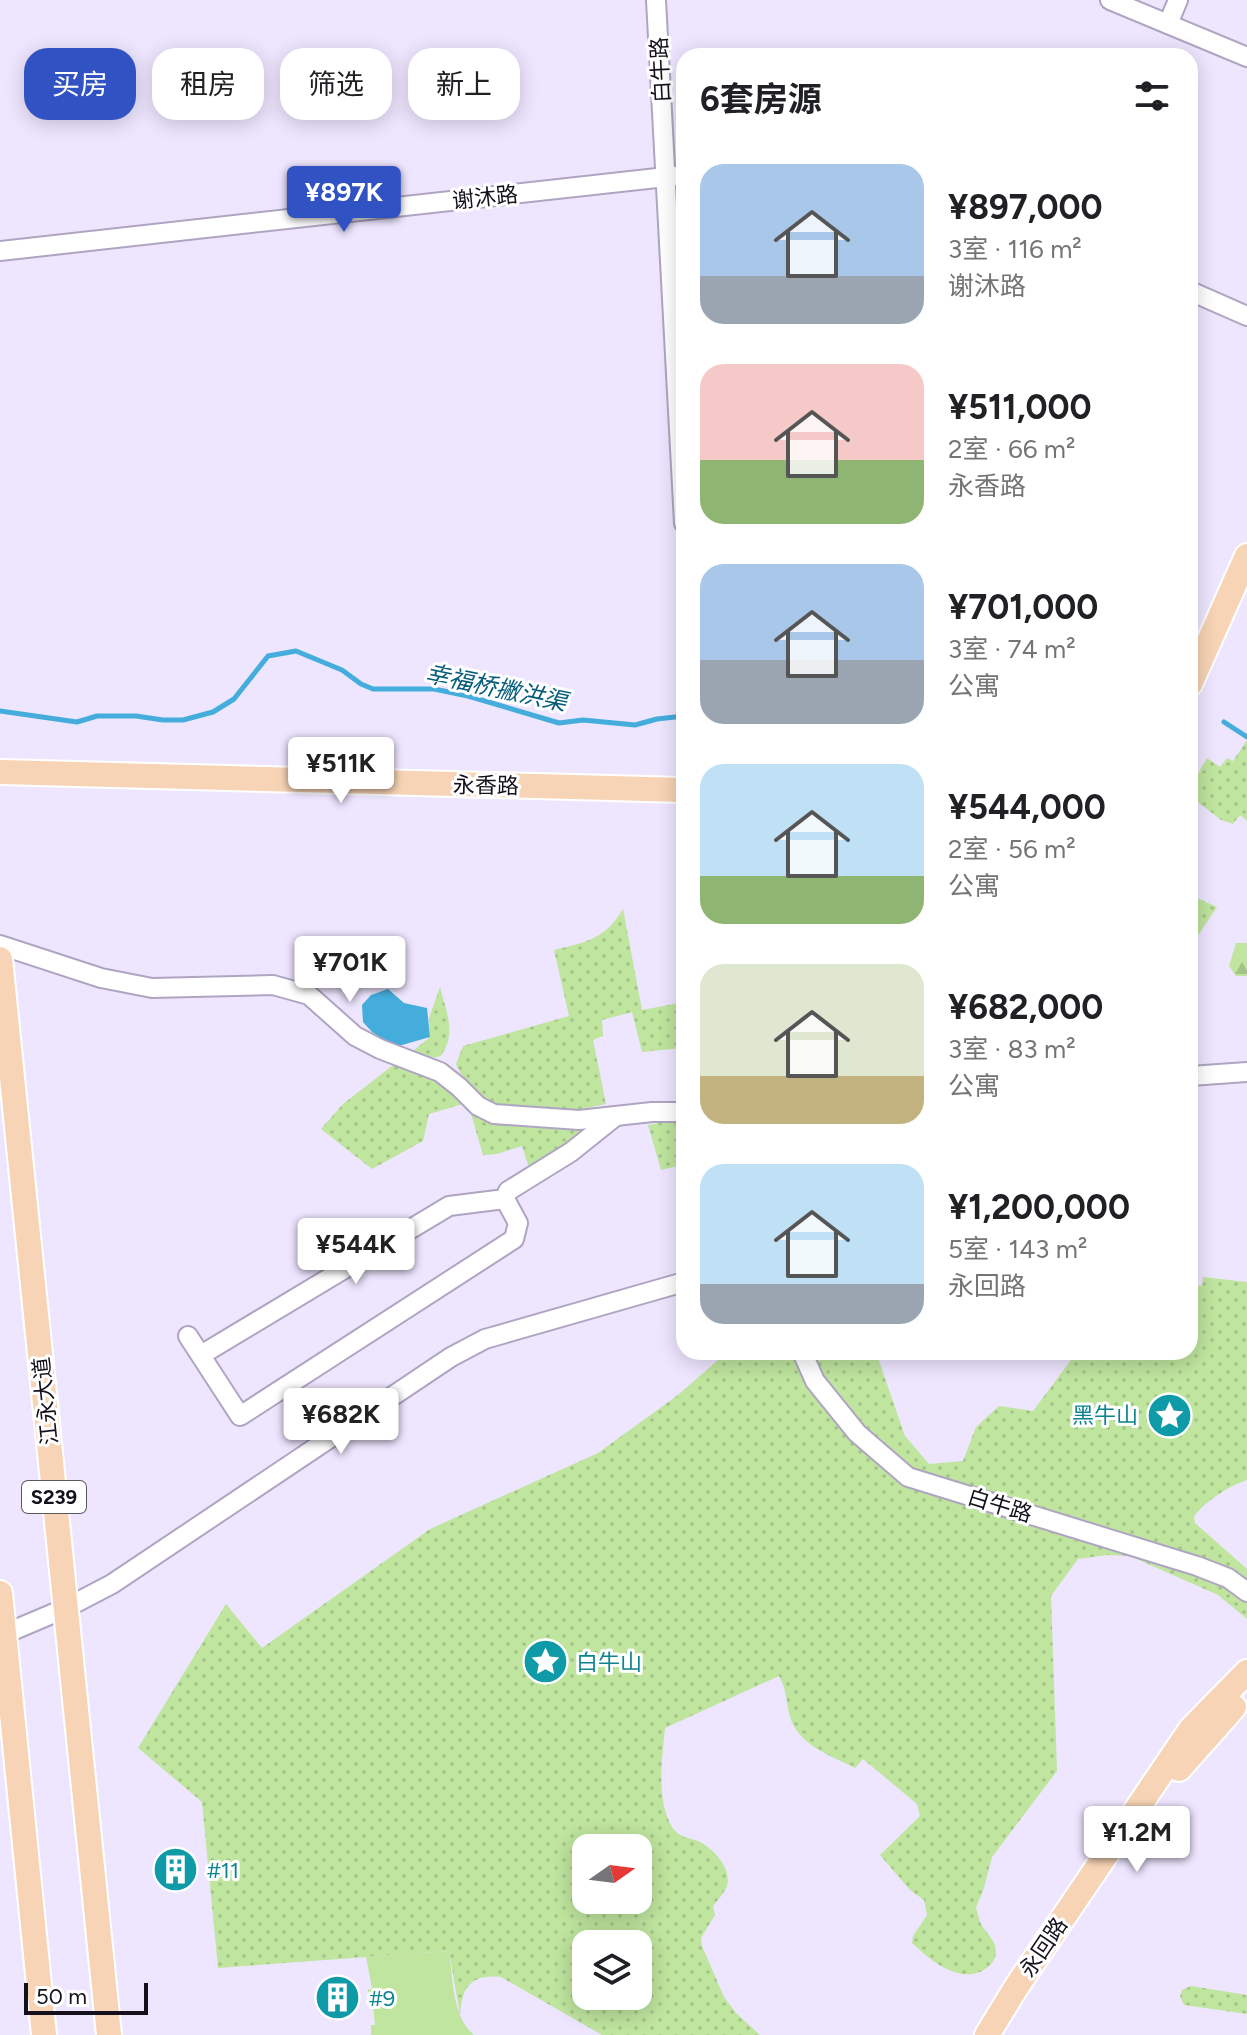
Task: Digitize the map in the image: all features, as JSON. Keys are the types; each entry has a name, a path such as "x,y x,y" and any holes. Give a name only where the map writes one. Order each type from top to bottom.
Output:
{"main road":[{"path":"1198,670 1238,599 1247,556"},
{"name":"永香路","path":"0,772 676,790"},
{"name":"江永大道","path":"0,959 109,2035"},
{"path":"0,1593 44,2035"},
{"name":"永回路","path":"987,2035 1191,1729 1247,1672"},
{"name":"永回路","path":"1004,2035 1172,1777 1247,1694"}],"street":[{"name":"白牛路","path":"656,0 675,176 676,215"},
{"path":"1110,0 1247,57"},
{"path":"1168,24 1178,0"},
{"name":"谢沐路","path":"0,251 675,176"},
{"path":"1198,295 1247,316"},
{"path":"0,945 101,978 152,988 273,985 309,995 355,1036 445,1076 478,1106 494,1114 579,1120 676,1112"},
{"path":"1198,1075 1247,1072"},
{"path":"188,1336 240,1416 514,1239 518,1223 505,1199 508,1191 571,1152 617,1115"},
{"path":"201,1355 449,1206 505,1199"},
{"path":"2,1635 66,1608 112,1584 451,1357 485,1339 676,1284"},
{"name":"白牛路","path":"806,1360 815,1381 857,1433 908,1477 1197,1566 1228,1578 1247,1592"}],"green space":[{"path":"1247,740 1247,821 1240,815 1233,824 1221,820 1198,802 1198,773 1207,758 1220,767 1227,758 1233,761"},
{"path":"1198,899 1217,907 1198,936"},
{"path":"623,909 642,1010 676,1004 676,1049 642,1052 632,1012 602,1020 603,1036 593,1040 606,1104 564,1111 521,1111 483,1097 468,1083 456,1064 463,1046 569,1016 554,950 594,938"},
{"path":"1236,943 1247,943 1247,976 1236,976 1229,966"},
{"path":"440,987 449,1022 448,1039 441,1056 426,1057 414,1050 430,1037 429,1018"},
{"path":"401,1059 501,1122 534,1128 600,1122 531,1174 522,1146 483,1155 469,1107 463,1104 429,1114 423,1141 372,1169 321,1129 343,1104"},
{"path":"676,1121 676,1166 661,1170 648,1125"},
{"path":"1203,1277 1247,1282 1247,1480 1218,1495 1194,1516 1195,1523 1247,1569 1247,1619 1218,1595 1130,1556 1078,1559 1051,1596 1057,1771 992,1857 976,1907 981,1924 996,1948 994,1960 985,1969 973,1974 954,1972 935,1962 912,1943 913,1936 927,1915 924,1900 910,1890 880,1855 920,1816 917,1804 863,1759 855,1768 806,1741 793,1724 779,1676 665,1728 662,1765 662,1792 672,1827 681,1835 710,1848 727,1872 727,1886 713,1906 715,1915 701,1938 702,1946 724,1997 760,2035 602,2035 501,1977 482,1978 470,1984 463,1997 460,2015 449,1951 218,1968 202,1802 138,1748 226,1604 262,1648 430,1529 598,1453 678,1395 718,1360 879,1360 905,1436 929,1464 963,1461 976,1427 999,1406 1033,1411 1071,1360 1198,1360 1198,1286 1202,1286"},
{"path":"449,1951 457,2008 474,2035 371,2035 371,2025 375,2025 373,2006 369,2006 368,1990 372,1988 366,1957"},
{"path":"1191,1986 1247,1995 1247,2014 1184,2005 1180,1996 1182,1990"}],"water":[{"path":"388,989 404,1003 427,1008 430,1037 395,1047 363,1022 362,1005 371,995"}],"waterway":[{"name":"幸福桥撇洪渠","path":"0,711 77,722 97,716 183,720 213,712 234,699 268,656 296,651 342,670 373,689 434,689 559,723 583,720 635,725 676,717"},
{"name":"幸福桥撇洪渠","path":"1224,722 1247,737"}],"place":[{"name":"黑牛山","path":"1169,1415"},
{"name":"白牛山","path":"545,1662"},
{"name":"#11","path":"176,1870"},
{"name":"#9","path":"338,1998"}]}
